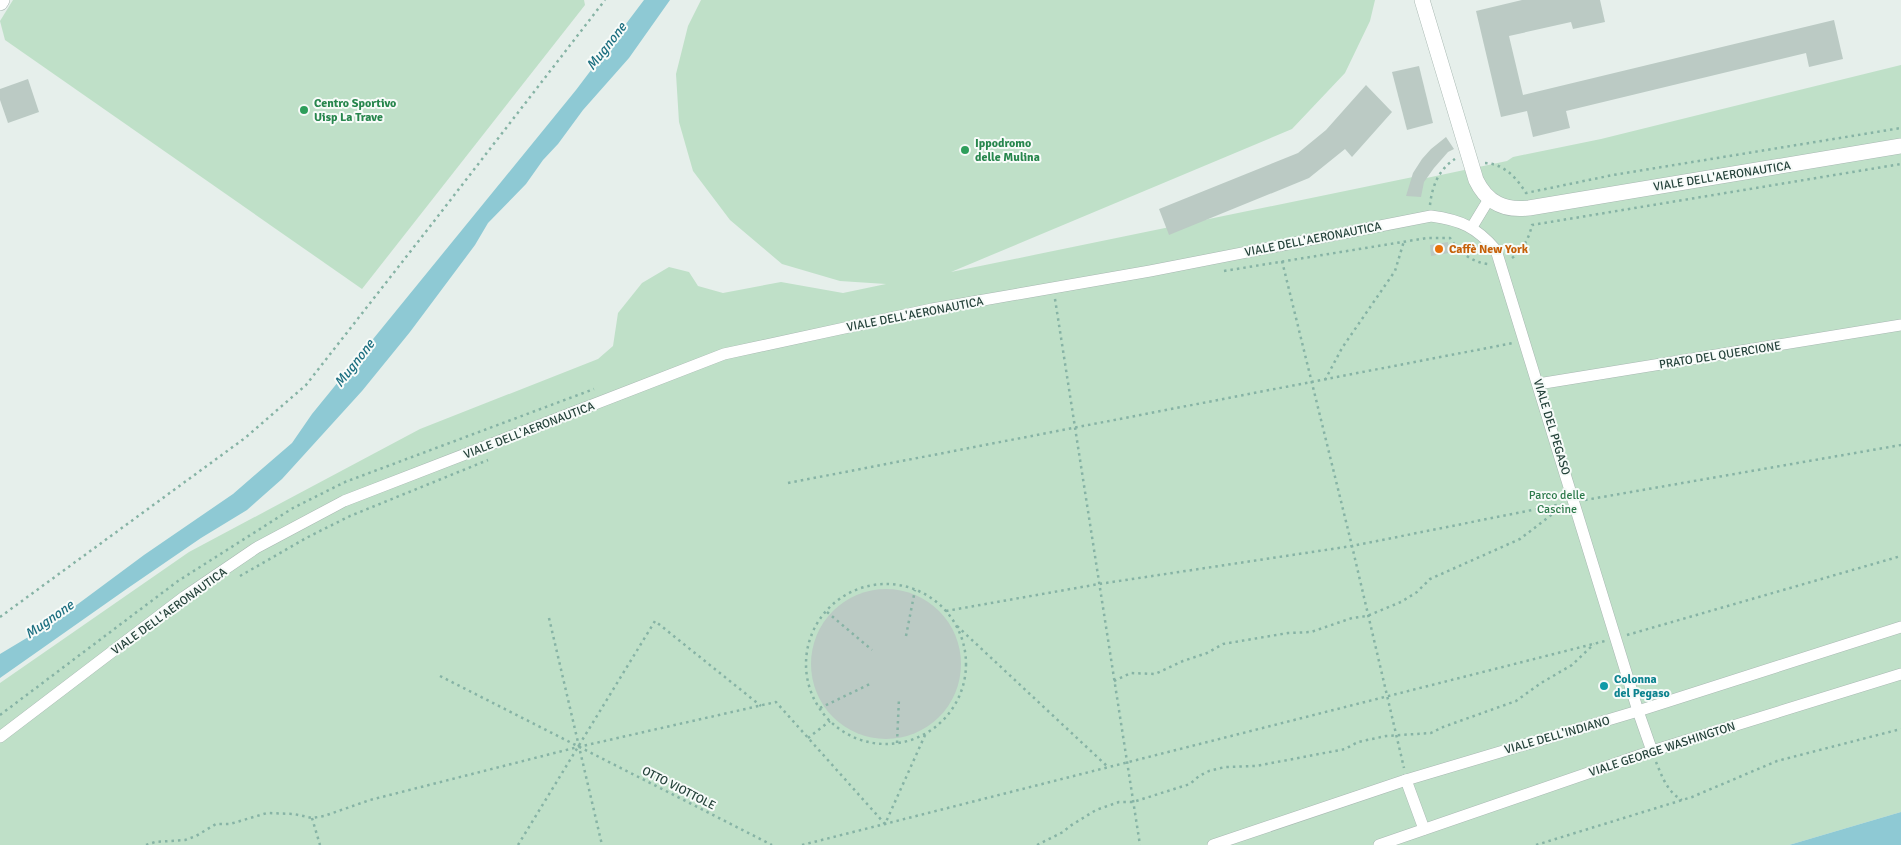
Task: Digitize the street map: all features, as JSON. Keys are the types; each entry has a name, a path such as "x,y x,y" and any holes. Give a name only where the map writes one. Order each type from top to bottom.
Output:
{"street":[{"path":"1422,0 1469,159 1481,191 1489,199 1472,227"},
{"name":"VIALE DELL'AERONAUTICA","path":"1489,199 1504,207 1518,210 1901,146"},
{"name":"VIALE DELL'AERONAUTICA","path":"0,737 184,597 256,548 344,502 724,354 932,309 1150,271 1431,216 1462,222 1472,227"},
{"name":"VIALE DEL PEGASO","path":"1472,227 1486,238 1496,250 1501,263 1638,711 1652,751"},
{"name":"PRATO DEL QUERCIONE","path":"1538,384 1901,325"},
{"name":"VIALE DELL'INDIANO","path":"1213,845 1406,780 1638,711 1901,627"},
{"name":"VIALE GEORGE WASHINGTON","path":"1379,845 1652,751 1901,674"},
{"path":"1406,780 1424,829"}],"path":[{"path":"0,617 245,438 306,385 605,0"},
{"path":"1430,205 1433,188 1441,171 1449,162 1469,159 1499,166 1509,171 1526,193 1613,176 1901,128"},
{"path":"1217,272 1428,238 1450,238 1459,250 1474,261 1491,265 1501,263 1520,251 1532,225 1901,164"},
{"path":"1325,380 1342,348 1395,271 1404,241"},
{"path":"1282,261 1352,546 1406,780"},
{"path":"1046,301 1055,300 1140,845"},
{"path":"788,483 1525,341"},
{"path":"0,715 178,581 293,508 345,482 601,386"},
{"path":"1575,502 1901,445"},
{"path":"238,577 308,537 350,516 488,460"},
{"path":"946,611 1100,584 1352,546 1566,504 1520,539 1430,579 1417,592 1401,602 1367,616 1352,618 1311,632 1288,633 1223,644 1207,653 1184,660 1154,674 1131,673 1114,681"},
{"path":"802,845 1616,638 1901,556"},
{"path":"889,585 915,590 929,597 946,611 960,634 965,654 965,678 954,707 946,717 926,734 896,743 876,743 854,738 830,721 820,708 810,687 807,673 807,658 815,629 827,612 842,599 862,588 889,585"},
{"path":"906,636 915,590"},
{"path":"827,612 872,650"},
{"path":"548,618 602,845"},
{"path":"518,845 655,622 761,706"},
{"path":"954,623 1108,767"},
{"path":"1037,845 1064,832 1070,826 1096,810 1119,802 1133,802 1190,784 1199,776 1209,771 1225,767 1256,766 1345,749 1358,742 1386,736 1431,733 1516,701 1572,665 1596,643"},
{"name":"OTTO VIOTTOLE","path":"440,676 772,845"},
{"path":"820,708 872,683"},
{"path":"896,743 899,698"},
{"path":"146,845 155,842 184,840 196,836 216,824 230,824 267,813 294,814 312,818 370,800 578,747 776,702 885,824"},
{"path":"808,738 830,721"},
{"path":"1536,845 1682,800 1777,761 1901,729"},
{"path":"885,824 926,734"},
{"path":"1652,751 1668,787 1682,800"},
{"path":"1648,766 1665,760"},
{"path":"312,818 320,845"}],"green space":[{"name":"Centro Sportivo Uisp La Trave","path":"13,0 584,0 585,5 362,289 5,40 0,21"},
{"name":"Parco delle Cascine","path":"701,0 1375,0 1370,21 1345,73 1292,129 951,272 1413,177 1417,180 1507,161 1513,157 1601,139 1901,65 1901,812 1789,845 0,845 0,683 189,552 420,429 598,359 613,346 618,313 642,283 669,267 689,272 698,286 723,293 781,282 843,293 886,284 840,281 782,264 730,220 693,171 679,122 676,74 688,26"}],"water":[{"name":"Mugnone","path":"644,0 670,0 629,58 583,110 526,184 488,223 475,245 410,332 362,391 282,479 247,510 201,538 0,678 0,654 55,621 144,555 233,494 292,443 312,414 576,90"},
{"path":"1901,812 1901,845 1789,845"}],"building":[{"path":"1522,0 1600,0 1605,22 1573,29 1571,22 1509,36 1523,95 1834,20 1843,59 1809,67 1806,53 1566,111 1570,128 1533,137 1527,111 1501,117 1476,11"},
{"path":"1419,66 1433,123 1407,130 1392,72"},
{"path":"28,79 39,112 8,123 0,100 0,89"},
{"path":"1366,85 1392,112 1352,157 1345,149 1309,178 1169,235 1159,209 1298,153 1326,130"},
{"path":"1446,137 1454,149 1448,152 1424,182 1421,197 1406,196 1413,173 1422,159"},
{"name":"Caffè New York","path":"1448,242 1449,253 1431,256 1430,245"},
{"path":"886,589 915,595 939,611 955,635 961,664 955,693 939,717 915,733 886,739 857,733 833,717 817,693 811,664 817,635 833,611 857,595"}],"place":[{"name":"Centro Sportivo Uisp La Trave","path":"304,110"},
{"name":"Ippodromo delle Mulina","path":"965,150"},
{"name":"Caffè New York","path":"1439,249"},
{"name":"Colonna del Pegaso","path":"1604,686"}]}
